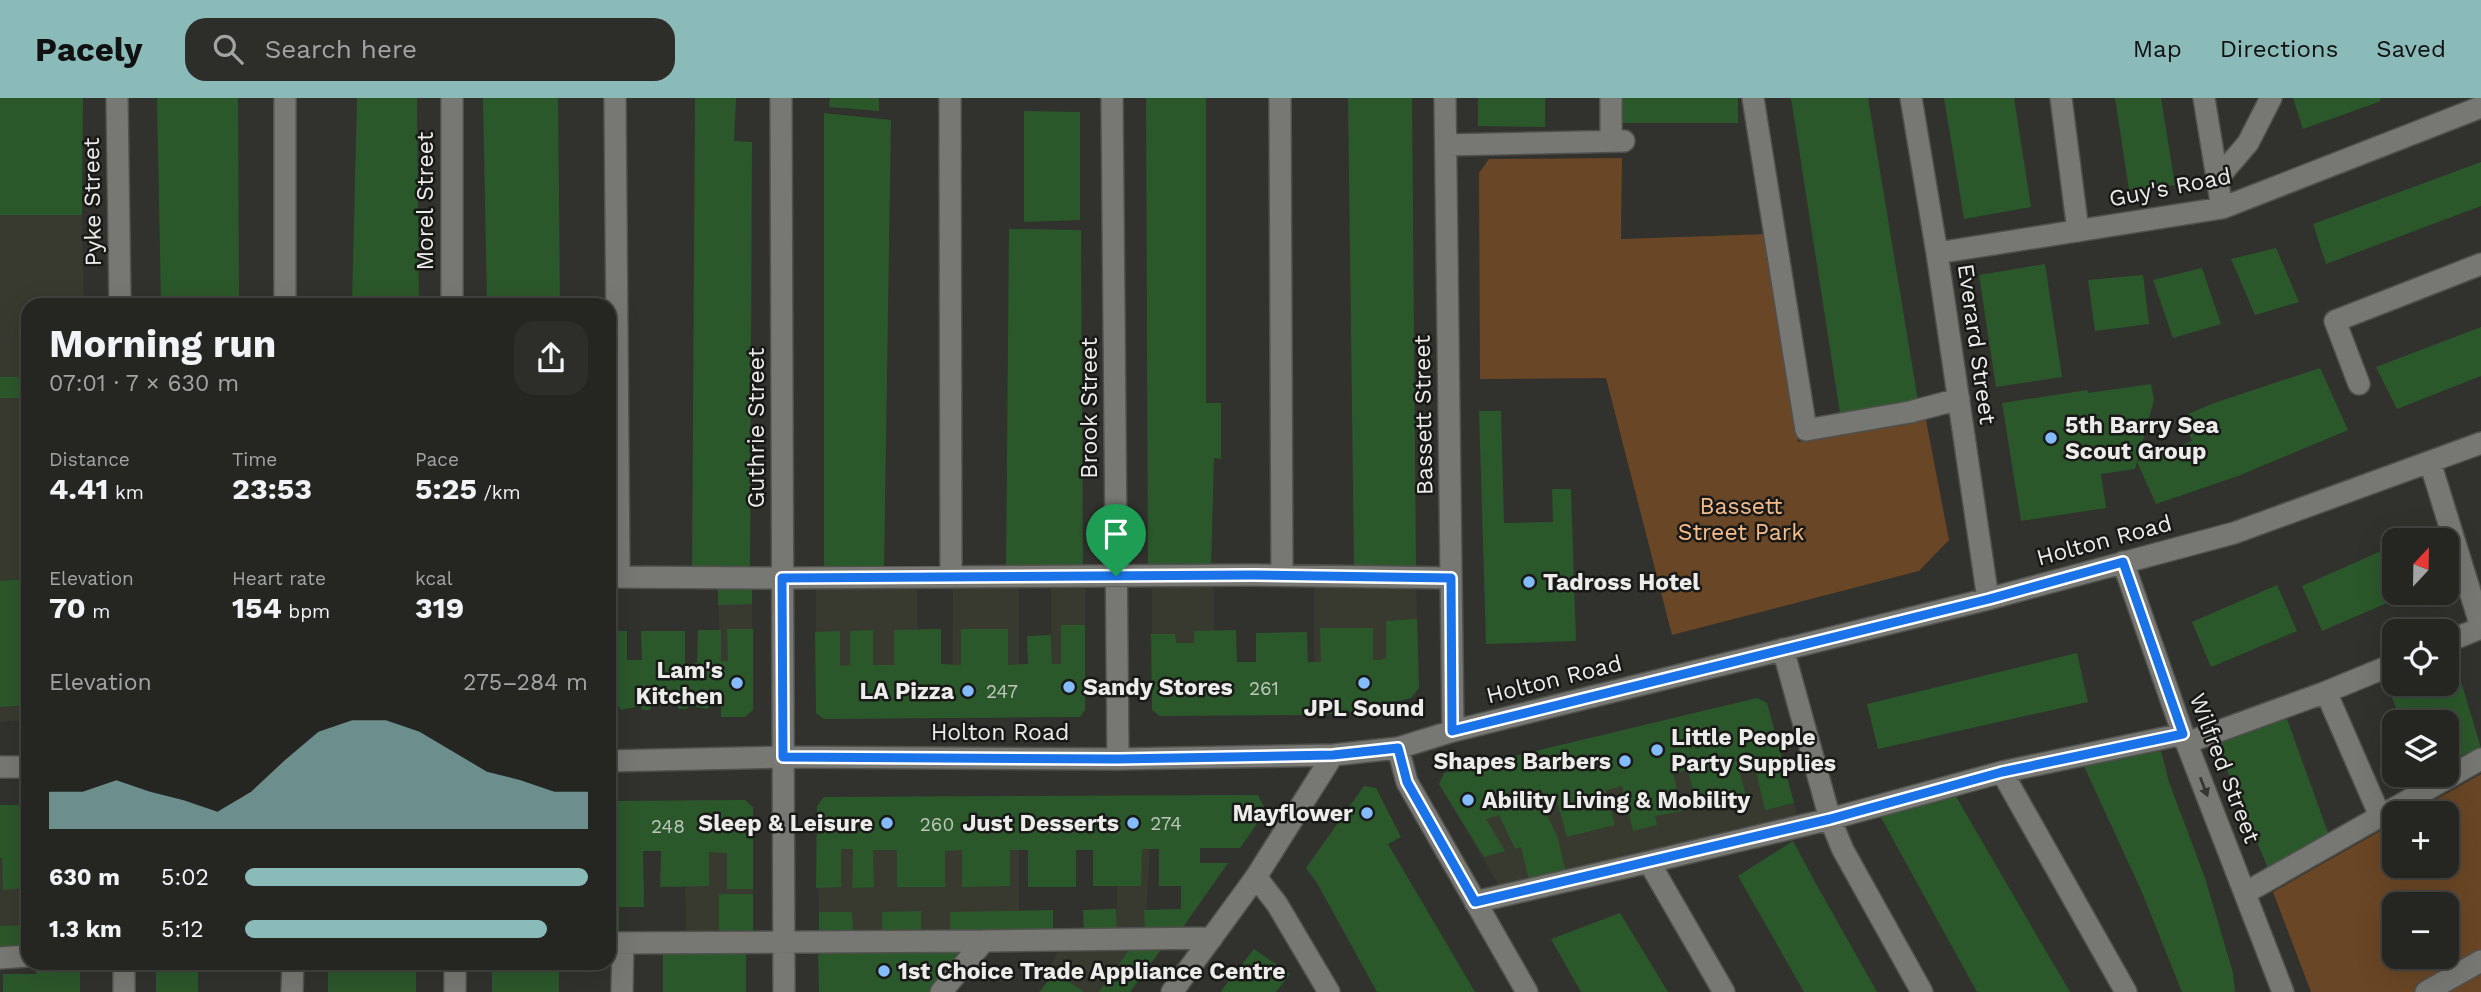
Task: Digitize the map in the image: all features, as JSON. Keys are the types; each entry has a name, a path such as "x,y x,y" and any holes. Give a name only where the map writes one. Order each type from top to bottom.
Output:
{"street":[{"name":"Pyke Street","path":"117,98 120,298"},
{"path":"285,98 285,298"},
{"name":"Morel Street","path":"452,98 452,298"},
{"path":"615,98 615,298"},
{"name":"Guthrie Street","path":"781,98 784,992"},
{"path":"950,98 951,576"},
{"name":"Brook Street","path":"1112,98 1118,759"},
{"path":"1280,98 1282,575"},
{"name":"Bassett Street","path":"1445,98 1452,731"},
{"path":"1446,145 1618,141 1611,98"},
{"path":"1753,98 1806,430 1910,412 1959,399"},
{"name":"Everard Street","path":"1911,98 1989,599"},
{"path":"2062,98 2078,231"},
{"path":"2204,98 2222,208"},
{"path":"2217,179 2248,143 2271,98"},
{"name":"Guy's Road","path":"1937,253 2222,208 2481,107"},
{"path":"2359,384 2335,321 2481,264"},
{"name":"Holton Road","path":"616,761 783,757 1118,759 1333,755 1398,748 1452,731 1989,599 2234,533 2481,443"},
{"path":"2430,462 2481,627 2459,636"},
{"name":"Wilfred Street","path":"2123,562 2185,738 2283,992"},
{"path":"616,577 1282,575 1451,578"},
{"path":"1783,649 1830,819 1843,850 1922,992"},
{"path":"1475,902 1830,819 2002,772 2185,738 2326,692 2382,669"},
{"path":"2326,692 2380,816"},
{"path":"1398,748 1407,782 1527,992"},
{"path":"1172,992 1256,877 1333,755"},
{"path":"2245,893 2481,758"},
{"path":"0,767 21,767"},
{"path":"2002,772 2126,992"},
{"path":"1649,862 1724,992"},
{"path":"1256,877 1278,904 1329,992"},
{"path":"622,992 616,943 1212,938"},
{"path":"941,992 984,942"},
{"path":"0,958 21,956"},
{"path":"2426,992 2481,961"},
{"path":"124,970 124,992"},
{"path":"292,992 293,970"},
{"path":"454,970 455,992"}],"shaded area":[{"path":"0,215 82,215 84,298 21,298 21,720 0,722"},
{"path":"917,581 919,717 824,719 816,713 816,582"},
{"path":"953,581 1019,582 1019,717 952,718"},
{"path":"1152,581 1214,581 1214,715 1160,716 1152,710"},
{"path":"1051,582 1085,582 1085,710 1080,717 1052,717"},
{"path":"718,584 752,584 753,710 745,717 721,717"},
{"path":"1314,584 1416,584 1419,688 1411,698 1348,713 1314,715"},
{"path":"1757,698 1767,703 1798,818 1500,887 1439,784 1444,773"},
{"path":"1019,796 1019,932 819,934 817,806 824,797"},
{"path":"1117,796 1150,849 1145,931 1117,930"},
{"path":"684,800 745,800 753,807 753,934 686,935"},
{"path":"0,805 21,805 21,950 0,951"},
{"path":"1158,945 1160,951 1130,992 1084,992 1049,968 1060,948"}],"green space":[{"name":"Bassett Street Park","path":"1622,158 1621,239 1769,234 1798,442 1925,415 1949,540 1919,571 1672,635 1606,378 1480,379 1479,173 1489,159"},
{"path":"2481,774 2481,992 2311,992 2273,892 2382,830 2382,878 2459,878 2459,801 2433,801"}],"building":[{"path":"0,98 83,98 82,215 0,215"},
{"path":"157,98 238,98 239,298 161,298"},
{"path":"357,98 417,98 419,298 352,298"},
{"path":"483,98 558,98 560,298 487,298"},
{"path":"695,98 736,98 734,141 752,142 750,570 692,570"},
{"path":"830,98 879,98 879,111 829,107"},
{"path":"1146,98 1206,98 1206,403 1221,403 1221,459 1214,458 1211,568 1148,567"},
{"path":"1348,98 1412,98 1416,568 1354,566"},
{"path":"1478,98 1545,98 1545,127 1478,126"},
{"path":"1620,98 1738,98 1738,123 1621,123"},
{"path":"1791,98 1868,98 1918,401 1840,413"},
{"path":"1944,98 2014,98 2031,207 1964,219"},
{"path":"2115,98 2161,98 2175,185 2129,190"},
{"path":"2293,98 2380,98 2381,101 2303,129"},
{"path":"1024,111 1080,112 1080,220 1024,222"},
{"path":"824,113 891,120 884,568 824,567"},
{"path":"2481,162 2481,206 2326,264 2313,224"},
{"path":"1009,229 1081,230 1083,568 1006,568"},
{"path":"2276,248 2299,302 2255,315 2231,259"},
{"path":"2045,264 2062,377 1996,387 1979,275"},
{"path":"2202,268 2221,324 2173,338 2153,280"},
{"path":"2143,275 2149,324 2095,331 2088,280"},
{"path":"2481,327 2481,376 2397,409 2376,367"},
{"path":"2320,368 2348,430 2238,476 2156,504 2137,462 2192,441 2181,417 2214,403"},
{"path":"0,377 21,377 21,398 0,398"},
{"name":"5th Barry Sea Scout Group","path":"2151,384 2154,400 2135,469 2101,474 2106,508 2021,521 2002,403 2087,390 2088,393"},
{"name":"Tadross Hotel","path":"1479,411 1501,411 1504,523 1553,522 1552,489 1571,489 1576,641 1486,644"},
{"path":"2382,551 2382,605 2322,631 2302,586"},
{"path":"21,580 21,706 0,707 0,581"},
{"path":"718,584 752,584 752,604 718,605"},
{"path":"2277,585 2297,631 2211,667 2192,622"},
{"path":"1417,619 1419,688 1411,698 1348,713 1314,715 1160,716 1152,710 1151,634 1175,634 1176,643 1194,643 1194,631 1236,630 1237,662 1256,662 1256,633 1307,632 1308,662 1321,662 1320,628 1373,628 1373,660 1380,660 1386,658 1386,621"},
{"path":"1061,625 1085,625 1085,710 1080,717 824,719 816,713 815,632 840,631 840,666 850,665 850,631 873,630 873,665 894,665 894,630 941,629 941,664 961,665 961,629 1008,629 1008,665 1028,664 1027,636 1051,635 1052,664 1061,664"},
{"path":"727,629 753,629 753,710 745,717 721,717 721,706 709,706 708,709 689,706 687,709 679,709 677,706 652,706 650,710 642,710 640,706 621,710 616,707 616,631 627,631 627,660 642,660 641,631 685,631 685,664 697,663 698,630 721,630 721,661 728,661"},
{"path":"2077,653 2088,702 1878,749 1867,704"},
{"path":"2459,675 2481,748 2459,757 2459,710 2397,710 2391,696 2459,696"},
{"path":"1757,698 1767,703 1794,803 1765,810 1752,754 1736,759 1746,796 1697,808 1688,770 1673,773 1682,811 1655,816 1657,825 1633,831 1622,786 1606,790 1615,825 1567,837 1557,802 1543,805 1558,839 1566,873 1529,880 1521,847 1515,849 1499,815 1486,819 1505,851 1484,857 1439,784 1444,773"},
{"path":"2287,719 2330,838 2268,868 2214,739"},
{"path":"2161,751 2169,782 2205,878 2233,973 2235,992 2182,992 2141,890 2083,764"},
{"path":"1364,786 1376,788 1401,837 1388,844 1475,992 1377,992 1306,868"},
{"path":"1954,793 2070,992 1977,992 1878,812"},
{"path":"1258,795 1266,811 1240,848 1200,848 1200,863 1228,863 1181,930 1145,931 1144,910 1181,909 1181,886 1159,886 1159,849 1142,849 1141,886 1093,886 1093,850 1076,850 1076,887 1028,887 1028,850 1010,850 1010,886 962,887 962,850 945,851 945,887 897,887 897,850 873,850 874,887 852,888 853,849 841,849 841,887 816,888 817,806 824,797"},
{"path":"745,800 753,807 753,889 727,889 727,853 709,852 709,886 660,887 661,851 643,851 644,907 619,907 619,937 616,937 616,801"},
{"path":"0,805 21,805 21,888 3,890"},
{"path":"1793,841 1877,992 1804,992 1738,876"},
{"path":"719,894 753,894 753,934 719,934"},
{"path":"1116,909 1117,930 1084,931 1083,910"},
{"path":"1053,910 1053,931 950,933 950,912"},
{"path":"921,911 921,933 882,933 882,912"},
{"path":"819,912 852,912 853,933 819,934"},
{"path":"1620,913 1668,992 1581,992 1551,939"},
{"path":"21,925 21,950 0,951 0,926"},
{"path":"1158,945 1160,951 1130,992 1099,992 1132,946"},
{"name":"1st Choice Trade Appliance Centre","path":"818,949 967,949 931,992 819,992"},
{"path":"1254,949 1290,974 1276,992 1220,992"},
{"path":"663,950 746,951 746,992 663,992"},
{"path":"36,970 80,970 80,992 3,992 3,974 36,974"},
{"path":"156,970 198,970 198,992 156,992"},
{"path":"328,970 416,970 416,992 328,992"},
{"path":"492,970 559,970 559,992 492,992"},
{"path":"1055,972 1084,992 1039,992"}],"place":[{"name":"5th Barry Sea Scout Group","path":"2051,438"},
{"name":"Tadross Hotel","path":"1529,582"},
{"name":"Lam's Kitchen","path":"737,683"},
{"name":"JPL Sound","path":"1364,683"},
{"name":"Sandy Stores","path":"1069,687"},
{"name":"LA Pizza","path":"968,691"},
{"name":"Little People Party Supplies","path":"1657,750"},
{"name":"Shapes Barbers","path":"1625,761"},
{"name":"Ability Living & Mobility","path":"1468,800"},
{"name":"Mayflower","path":"1367,813"},
{"name":"Sleep & Leisure","path":"887,823"},
{"name":"Just Desserts","path":"1133,823"},
{"name":"1st Choice Trade Appliance Centre","path":"884,971"}],"route":[{"path":"2123,562 2183,734 2002,772 1830,819 1475,902 1407,782 1398,748 1333,755 1118,759 783,757 782,578 1116,576 1451,578 1452,731 1989,599 2123,562"}]}
